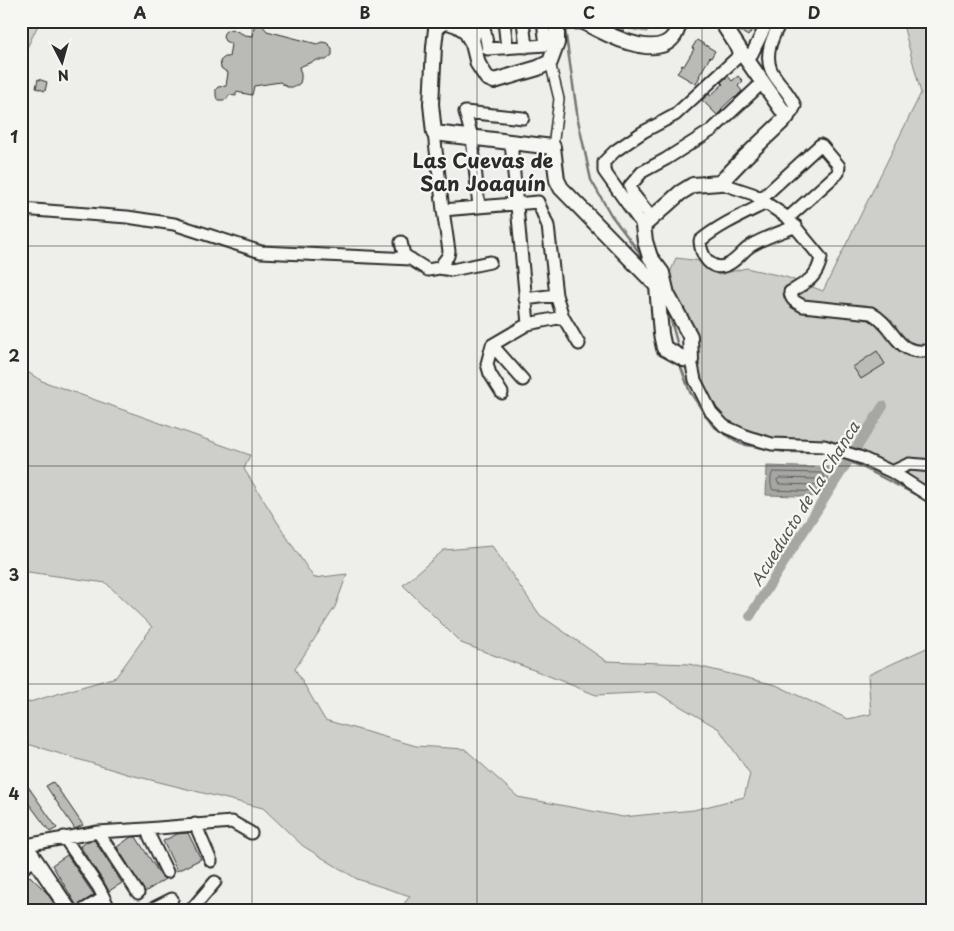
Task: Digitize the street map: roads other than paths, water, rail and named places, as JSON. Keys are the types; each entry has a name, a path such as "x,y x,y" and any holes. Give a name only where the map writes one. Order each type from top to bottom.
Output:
{"street":[{"path":"439,268 448,256 449,251 431,104 436,29 445,21 457,24 465,30 473,44 478,64 487,78 494,81 538,68 550,62"},
{"path":"473,44 477,21"},
{"path":"483,21 488,49 546,45 552,22"},
{"path":"504,21 507,48"},
{"path":"523,21 526,46"},
{"path":"552,22 582,21 638,46 661,46 674,36 680,21"},
{"path":"721,21 787,117"},
{"path":"648,222 604,171 604,162 615,151 642,132 675,115 745,58 768,21"},
{"path":"720,183 792,112 794,106 791,98 771,70 769,60 769,49 781,21"},
{"path":"552,22 557,43 550,62 559,99 553,148 557,180 561,188 657,286 664,348 682,357 711,412 724,426 748,438 772,444 824,446 862,458 892,472 933,498"},
{"path":"648,222 630,186 642,172 712,130 762,83"},
{"path":"479,207 472,137 466,112 523,118"},
{"path":"434,133 553,148"},
{"path":"511,142 528,324"},
{"path":"820,145 839,166 838,173 792,222 751,245 727,266 715,266 708,262 700,251 700,242 706,236 764,200 820,145"},
{"path":"682,357 690,336 667,294 662,273 650,257 645,241 648,222 663,206 693,185 720,183 753,194 764,200 792,222 821,258 819,269 812,278 790,292 794,302 803,306 871,313 880,318 901,345 910,351 922,352 933,350"},
{"path":"443,210 538,202 548,226 556,294 563,316 579,344"},
{"path":"21,209 127,217 174,224 261,252 410,259"},
{"path":"401,242 404,255 428,270 439,268 452,270 490,262"},
{"path":"525,298 556,294"},
{"path":"502,393 490,374 487,364 492,345 528,324 563,316"},
{"path":"492,345 523,380"},
{"path":"892,472 909,464 933,466"},
{"path":"69,910 23,842 98,832 232,822 251,833"},
{"path":"195,824 211,861"},
{"path":"146,829 167,872"},
{"path":"98,832 138,893"},
{"path":"64,837 98,888 110,910"},
{"path":"21,870 34,859"},
{"path":"191,910 215,882"},
{"path":"83,910 104,898"},
{"path":"150,910 172,899"}],"water":[{"path":"767,466 829,468 828,497 766,495"}],"waterway":[{"path":"565,29 578,120 591,180 611,215 645,260"},
{"path":"668,309 679,350"},
{"path":"679,362 690,392 713,426 741,444 785,452 826,452 860,466 922,498"},
{"name":"Acueducto de La Chanca","path":"750,616 883,406"}],"district":[{"name":"Las Cuevas de San Joaquín","path":"483,172"}]}
